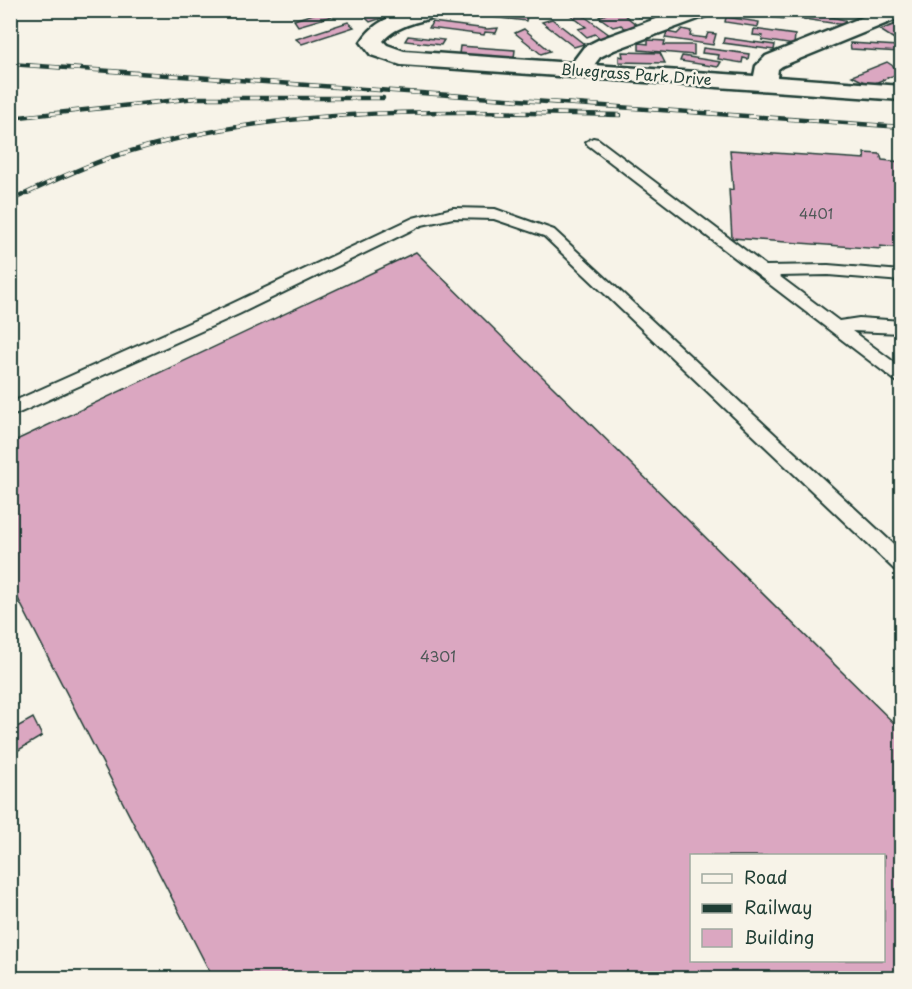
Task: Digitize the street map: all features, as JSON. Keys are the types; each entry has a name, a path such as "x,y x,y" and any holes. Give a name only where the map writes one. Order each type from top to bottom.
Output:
{"street":[{"name":"Bluegrass Park Drive","path":"435,10 388,26 375,36 372,42 388,54 401,58 902,93"},
{"path":"578,71 592,52 606,45 700,10"},
{"path":"764,84 767,66 774,61 900,10"}],"lane":[{"path":"593,142 902,376"},
{"path":"10,411 232,310 418,221 453,213 495,214 549,233 902,564"},
{"path":"763,271 828,270 902,276"},
{"path":"837,327 859,324 902,327"}],"building":[{"path":"326,10 346,12 298,26 294,20"},
{"path":"385,10 406,10 370,22 365,17"},
{"path":"475,10 507,10 507,13 527,16 526,21 474,15"},
{"path":"602,10 618,10 637,25 626,29 621,25 613,27 599,17 606,14"},
{"path":"630,10 653,10 661,16 652,19 645,15 638,17"},
{"path":"738,10 785,14 785,19 737,13"},
{"path":"577,11 610,35 601,39 595,34 587,37 578,29 586,27 569,14"},
{"path":"790,12 845,20 845,25 790,17"},
{"path":"726,17 759,22 758,27 725,22"},
{"path":"552,19 584,44 574,47 542,22"},
{"path":"348,22 354,27 302,44 296,39"},
{"path":"432,22 487,29 498,28 496,33 485,32 484,35 429,28"},
{"path":"901,22 902,44 880,30"},
{"path":"524,29 550,51 541,54 515,33"},
{"path":"682,29 691,31 690,36 706,38 708,33 716,34 713,45 665,38 667,32 677,34"},
{"path":"754,29 795,35 794,45 762,40 763,36 753,35"},
{"path":"408,36 444,40 441,45 405,41"},
{"path":"724,38 775,45 774,50 723,43"},
{"path":"648,40 665,41 664,45 694,45 694,55 639,50 639,43 648,44"},
{"path":"850,43 898,46 900,52 851,49"},
{"path":"460,46 515,50 514,58 459,54"},
{"path":"703,48 749,54 748,59 743,58 742,63 718,59 719,55 702,53"},
{"path":"622,52 660,53 665,63 619,62 619,56 623,57"},
{"path":"682,56 721,62 718,67 680,61"},
{"path":"887,62 902,72 870,85 852,76"},
{"path":"730,150 865,159 864,153 880,154 882,160 902,162 902,248 880,246 881,249 732,238 729,189 733,190"},
{"path":"416,252 902,731 902,978 213,978 10,583 10,443"},
{"path":"33,718 42,736 17,751 10,739 10,731"}],"railway":[{"path":"10,64 902,127"},
{"path":"10,118 196,98 383,98"},
{"path":"10,201 75,171 115,156 177,139 239,127 365,114 493,112 620,115"}]}
